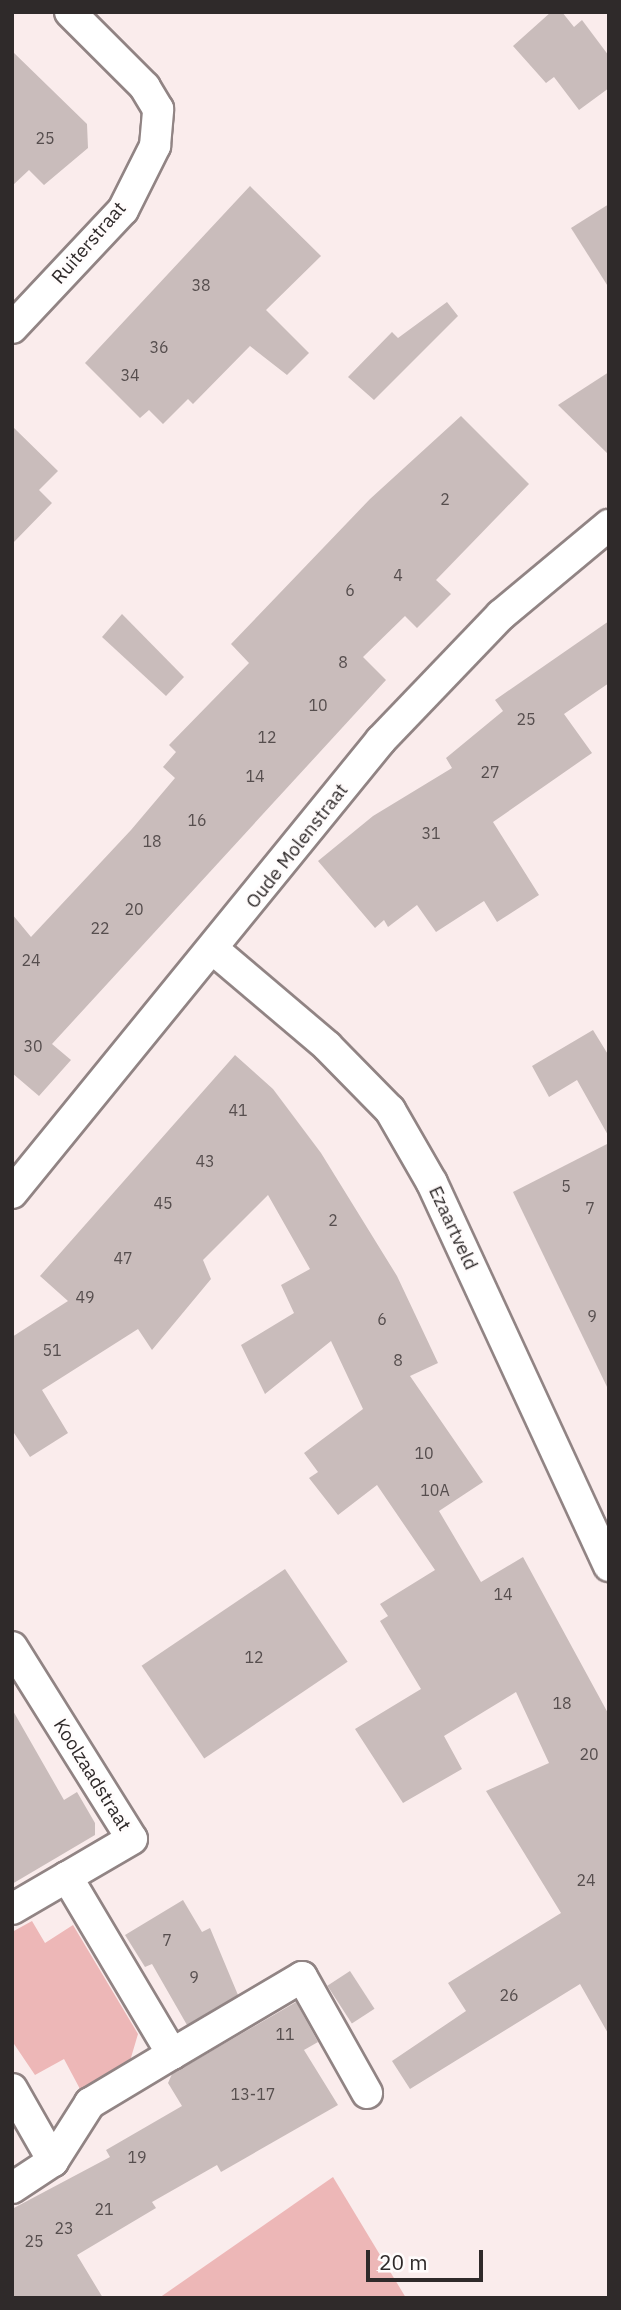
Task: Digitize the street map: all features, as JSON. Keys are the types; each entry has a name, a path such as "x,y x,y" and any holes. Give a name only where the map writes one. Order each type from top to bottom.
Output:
{"street":[{"name":"Ruiterstraat","path":"12,328 123,210 155,146 158,109 145,87 70,12"},
{"name":"Oude Molenstraat","path":"12,1193 214,950 380,740 501,615 609,525"},
{"name":"Ezaartveld","path":"214,950 327,1046 390,1110 432,1183 609,1566"},
{"name":"Koolzaadstraat","path":"12,1647 132,1839 12,1909"},
{"path":"67,1877 172,2054"},
{"path":"12,2188 53,2161 90,2103 302,1977 367,2093"},
{"path":"12,2089 53,2161"}],"shaded area":[{"path":"32,1921 45,1943 73,1925 138,2034 130,2061 80,2089 64,2059 35,2075 12,2041 12,1932"},
{"path":"333,2177 406,2298 159,2298"}],"building":[{"path":"551,12 562,12 574,27 582,20 609,56 609,88 579,110 554,77 546,83 513,46"},
{"path":"12,51 87,124 88,148 44,185 29,170 12,186"},
{"path":"250,186 321,256 266,310 309,353 287,375 250,346 193,404 188,399 163,424 149,410 140,418 85,363"},
{"path":"609,204 609,288 571,228"},
{"path":"447,302 458,316 374,400 348,377 392,332 398,338"},
{"path":"609,372 609,455 558,405"},
{"path":"461,416 529,484 436,580 451,594 417,628 405,616 363,657 386,680 52,1044 71,1060 39,1096 12,1073 12,914 31,937 131,830 175,778 163,767 176,752 169,745 249,663 231,644 370,499"},
{"path":"12,426 58,471 39,490 52,503 12,544"},
{"path":"122,614 184,677 166,696 102,637"},
{"path":"609,621 609,683 564,714 592,753 493,822 539,895 497,922 484,901 436,932 417,905 388,927 384,920 375,928 318,861 373,816 452,768 446,758 503,711 495,700"},
{"path":"593,1030 609,1056 609,1137 577,1080 549,1097 532,1066"},
{"path":"235,1055 273,1089 321,1153 397,1276 438,1363 410,1376 483,1482 439,1511 481,1582 523,1557 609,1715 609,2035 580,1984 410,2089 392,2061 466,2011 448,1983 561,1913 486,1791 549,1763 516,1692 444,1736 462,1769 403,1803 355,1729 421,1689 380,1621 388,1616 380,1604 435,1570 377,1485 338,1515 309,1478 318,1472 304,1453 363,1409 331,1341 265,1394 241,1345 294,1313 281,1285 310,1269 268,1195 203,1260 211,1279 152,1350 138,1329 42,1390 68,1433 30,1457 12,1430 12,1337 68,1301 40,1276"},
{"path":"609,1143 609,1391 513,1192"},
{"path":"285,1569 348,1662 204,1759 142,1666"},
{"path":"12,1709 64,1800 77,1792 95,1823 95,1835 12,1884"},
{"path":"183,1900 202,1932 210,1928 238,1995 187,2025 152,1964 145,1967 125,1935"},
{"path":"350,1971 375,2009 352,2023 327,1986"},
{"path":"296,2002 318,2042 304,2050 338,2105 221,2172 217,2165 152,2202 156,2208 77,2255 103,2298 12,2298 12,2209 110,2157 106,2150 182,2106 168,2083 172,2074"}]}
